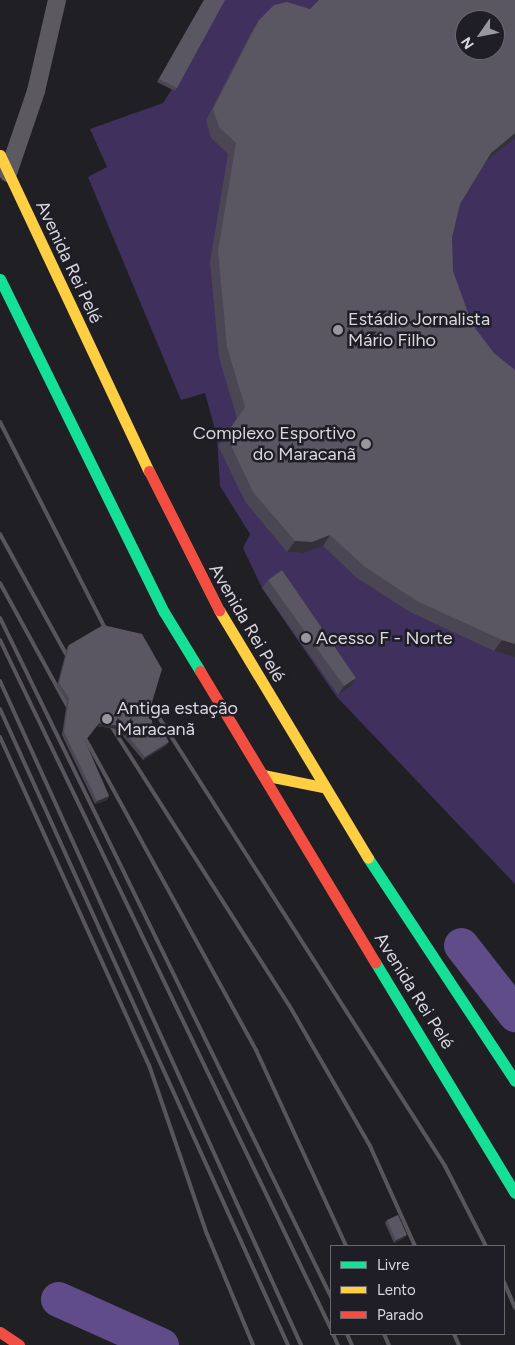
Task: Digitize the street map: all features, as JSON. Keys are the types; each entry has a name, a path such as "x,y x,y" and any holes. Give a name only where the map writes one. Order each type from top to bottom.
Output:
{"main road":[{"name":"Avenida Rei Pelé","path":"0,155 193,565 322,787 515,1081"},
{"name":"Avenida Rei Pelé","path":"0,279 164,612 507,1176 515,1193"},
{"path":"263,775 322,787"},
{"path":"495,1049 515,1072"},
{"path":"507,1176 515,1187"},
{"path":"0,1332 19,1345"}],"street":[{"path":"8,173 36,91 57,0"}],"shaded area":[{"name":"Complexo Esportivo do Maracanã","path":"204,0 515,0 515,884 336,696 262,588 243,548 250,534 220,486 217,437 205,393 181,400 88,177 107,167 90,129 163,103 172,89 157,82"}],"building":[{"path":"204,0 225,0 177,88 159,79"},
{"name":"Complexo Esportivo do Maracanã","path":"319,0 515,0 515,133 491,153 460,204 452,237 453,271 472,324 494,353 515,370 515,644 502,640 417,601 365,567 330,535 312,542 295,541 253,492 226,435 245,407 227,347 218,251 236,143 219,127 213,109 259,20 274,5 287,2 310,9"},
{"path":"282,570 356,678 344,686 268,580"},
{"name":"Antiga estação Maracanã","path":"103,625 142,634 162,669 150,709 154,734 162,729 169,742 145,757 120,726 99,723 85,741 109,796 97,801 64,732 69,698 59,683 69,645"},
{"path":"398,1215 407,1235 396,1240 387,1220"}],"waterway":[{"path":"461,945 515,1014"},
{"path":"58,1299 161,1345"}],"railway":[{"path":"0,422 109,636"},
{"path":"0,534 72,665"},
{"path":"0,583 256,1050 346,1245"},
{"path":"0,618 330,1295"},
{"path":"0,640 330,1327"},
{"path":"0,681 301,1345"},
{"path":"144,694 445,1166 485,1245"},
{"path":"0,709 288,1345"},
{"path":"106,718 289,1005 370,1146 415,1245"},
{"path":"0,737 149,1065 207,1234 253,1345"},
{"path":"505,1284 515,1308"},
{"path":"333,1335 338,1345"},
{"path":"347,1335 352,1345"},
{"path":"384,1335 389,1345"},
{"path":"454,1335 459,1345"}],"traffic: fast":[{"path":"0,279 164,612 200,671"},
{"path":"368,858 515,1081"},
{"path":"375,962 515,1193"}],"traffic: slow":[{"path":"0,155 149,471"},
{"path":"219,610 368,858"},
{"path":"263,775 322,787"}],"traffic: jam":[{"path":"149,471 219,610"},
{"path":"200,671 375,962"},
{"path":"0,1332 19,1345"}],"place":[{"name":"Estádio Jornalista Mário Filho","path":"338,330"},
{"name":"Complexo Esportivo do Maracanã","path":"366,444"},
{"name":"Acesso F - Norte","path":"306,638"},
{"name":"Antiga estação Maracanã","path":"107,719"}]}
